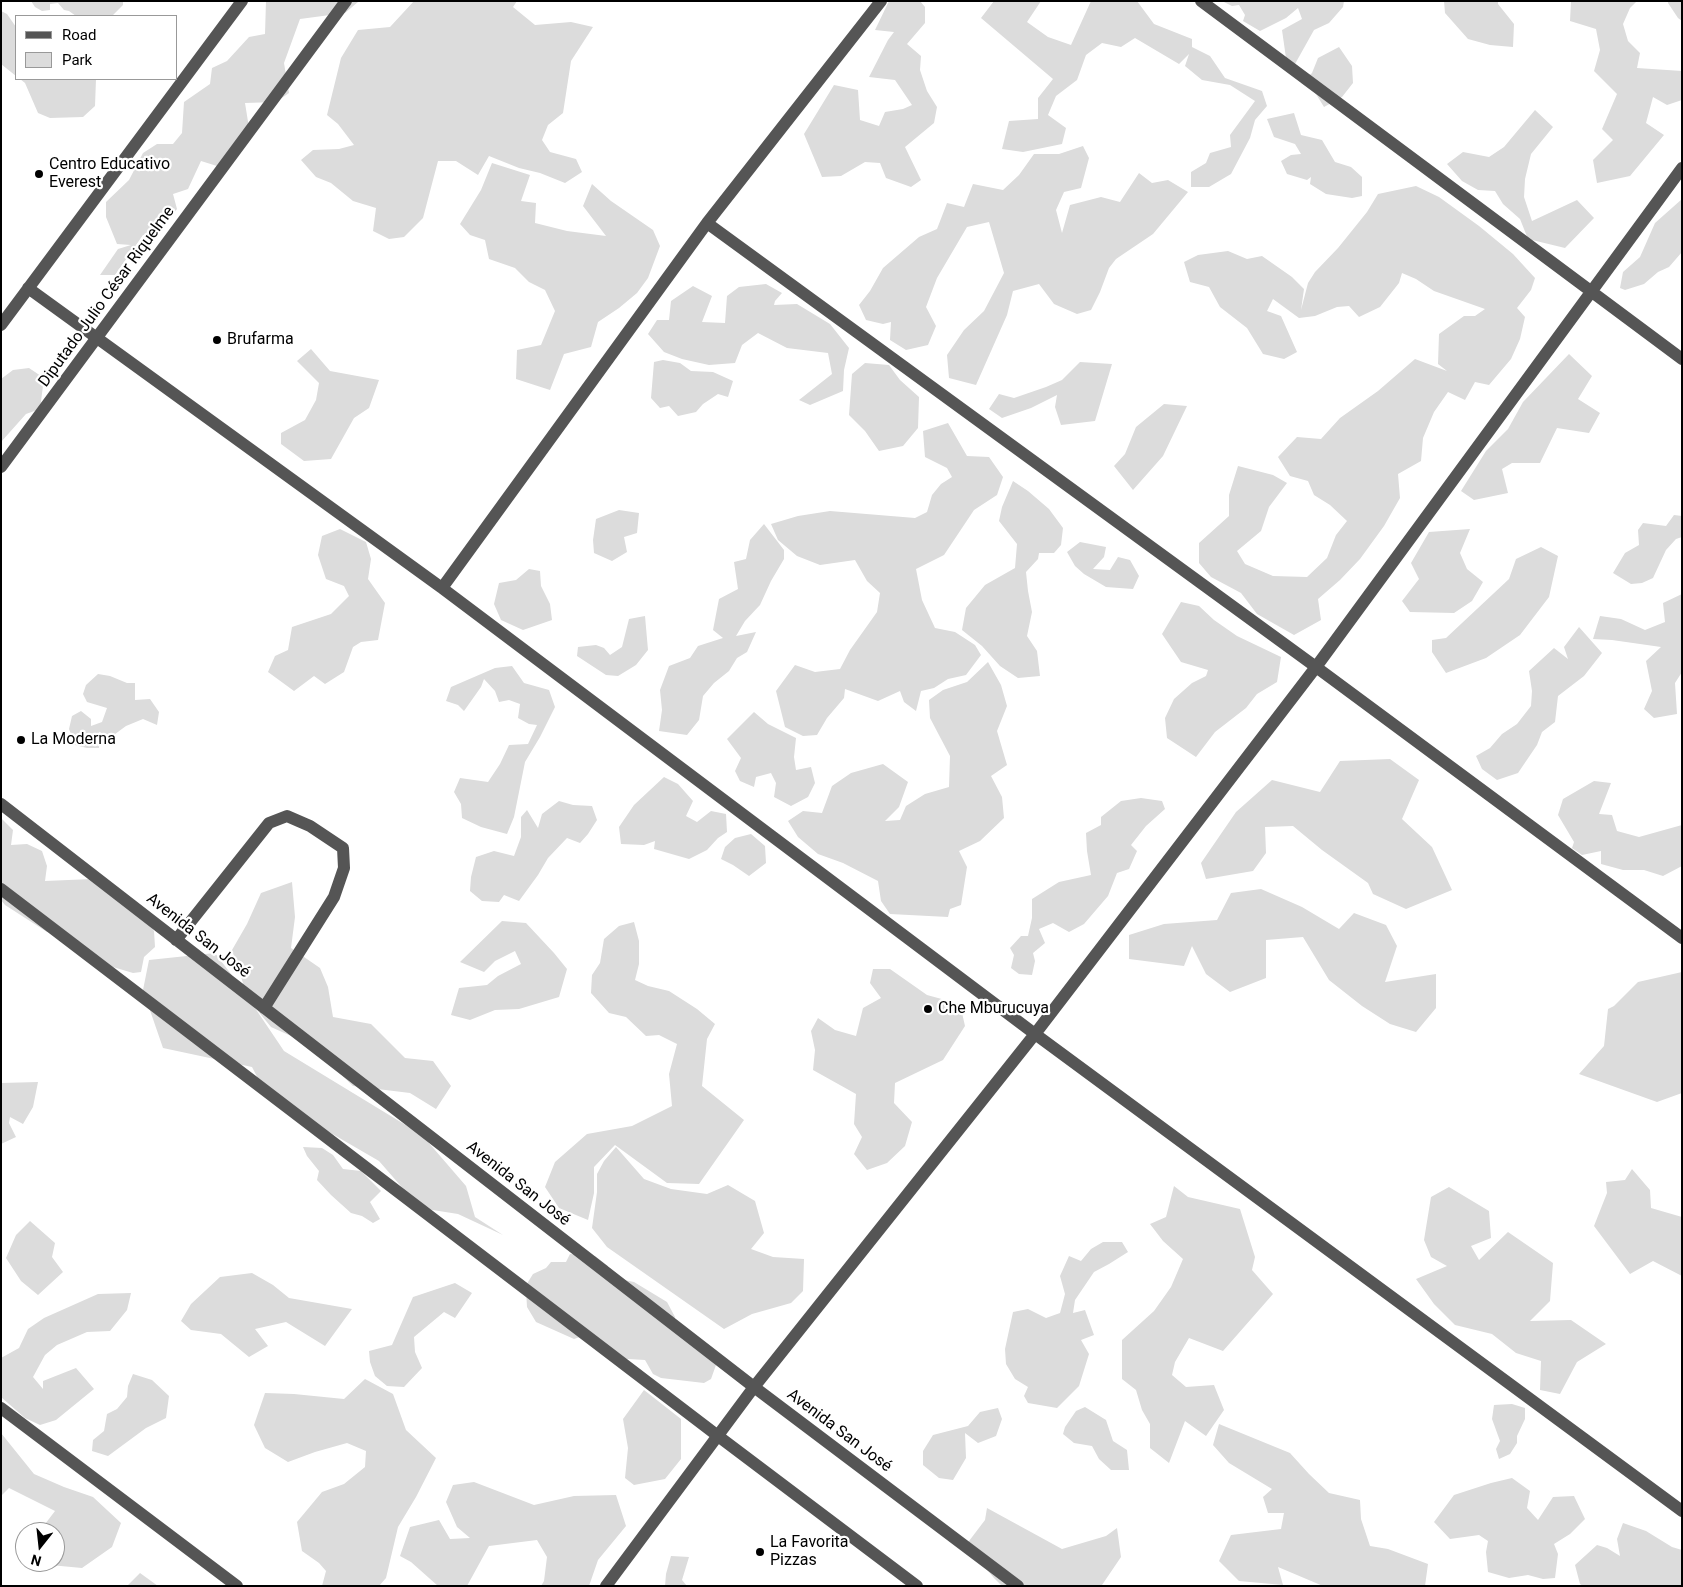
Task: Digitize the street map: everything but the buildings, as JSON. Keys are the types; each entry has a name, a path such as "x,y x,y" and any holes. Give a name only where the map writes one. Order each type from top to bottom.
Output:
{"street":[{"path":"1,325 242,1"},
{"name":"Diputado Julio César Riquelme","path":"1,467 346,1"},
{"path":"442,588 706,223 881,1"},
{"path":"1202,1 1682,359"},
{"path":"606,1586 754,1387 1035,1034 1316,667 1682,168"},
{"path":"706,223 1316,667 1682,938"},
{"path":"28,288 442,588 1035,1034 1682,1511"},
{"name":"Avenida San José","path":"1,804 754,1387 1018,1586"},
{"path":"176,940 269,823 287,816 310,826 343,848 344,868 334,897 264,1008"},
{"path":"1,890 917,1586"},
{"path":"1,1408 236,1586"}],"green space":[{"path":"31,1 123,1 123,5 113,15 75,15 64,10 58,3 50,4 50,10 42,11 35,7"},
{"path":"266,1 358,2 345,13 300,19 284,63 289,93 276,102 245,103 250,134 217,166 201,161 188,189 173,194 177,209 158,235 143,235 115,275 100,275 118,249 131,245 117,244 106,217 106,202 129,180 143,153 157,144 173,144 182,133 184,102 210,84 212,68 227,61 249,37 265,34"},
{"path":"414,1 517,1 513,7 535,25 571,22 593,27 571,61 563,113 548,125 542,140 550,152 576,159 582,172 565,183 489,156 478,175 456,161 438,161 423,218 404,237 389,239 373,231 376,208 353,201 331,183 316,177 301,160 313,150 339,149 354,145 338,124 327,115 341,58 358,30 390,27"},
{"path":"889,1 920,1 925,7 925,23 907,44 921,56 920,70 927,91 937,107 934,123 905,147 921,180 911,187 886,178 880,163 865,162 841,176 822,177 804,134 834,85 858,90 860,120 879,126 885,112 903,109 912,105 895,80 869,77 894,32 875,30"},
{"path":"994,1 1041,1 1027,22 1048,37 1071,45 1091,1 1137,1 1154,24 1192,39 1192,47 1210,56 1225,78 1262,91 1267,106 1255,120 1250,138 1231,174 1209,187 1191,187 1191,172 1206,163 1210,153 1231,147 1230,135 1255,101 1230,85 1202,80 1185,66 1189,54 1179,64 1135,38 1121,47 1102,43 1086,55 1077,80 1056,96 1048,115 1066,128 1062,144 1023,152 1002,149 1009,121 1038,119 1038,98 1053,79 981,18"},
{"path":"1222,1 1344,1 1343,7 1329,23 1314,30 1295,64 1286,58 1282,30 1302,19 1298,8 1286,18 1260,31 1243,21 1245,15 1239,5 1232,6"},
{"path":"1444,1 1498,1 1498,4 1514,24 1513,47 1490,45 1468,39 1445,13"},
{"path":"1571,1 1637,1 1630,8 1623,24 1628,41 1640,53 1637,68 1682,71 1682,100 1667,105 1653,97 1646,123 1664,135 1630,176 1597,183 1593,160 1613,140 1602,129 1617,94 1594,71 1600,50 1596,29 1570,21"},
{"path":"1668,1 1682,1 1682,21 1678,18"},
{"path":"1,11 7,14 15,26 15,75 1,64"},
{"path":"1339,47 1352,66 1353,83 1342,97 1324,107 1316,94 1301,83 1312,73 1318,58"},
{"path":"21,80 96,80 95,106 83,117 50,118 38,113 25,83"},
{"path":"1535,110 1553,127 1531,154 1525,179 1524,197 1532,221 1577,200 1594,218 1565,248 1528,239 1520,219 1503,204 1495,191 1478,190 1462,181 1447,164 1463,152 1489,157 1504,147"},
{"path":"1294,113 1301,135 1322,140 1335,162 1351,167 1362,177 1362,196 1352,198 1326,194 1310,184 1311,177 1307,180 1287,174 1281,161 1291,155 1301,154 1295,144 1274,137 1267,119"},
{"path":"1083,146 1089,158 1081,188 1064,192 1056,210 1062,233 1070,205 1101,197 1120,202 1139,173 1152,183 1168,180 1188,192 1153,234 1116,259 1109,268 1091,310 1077,314 1054,304 1039,284 1013,291 1007,315 976,385 949,378 947,355 964,330 984,311 1004,273 989,222 967,227 937,278 926,307 936,326 928,345 906,350 890,340 891,322 883,324 866,320 859,305 870,291 883,268 919,237 937,229 947,203 964,207 973,184 1003,190 1019,175 1034,154 1059,154"},
{"path":"492,163 530,175 521,201 536,203 535,223 567,231 606,236 583,206 592,184 611,201 653,230 660,246 648,278 637,293 598,322 591,347 564,354 550,390 516,379 517,350 541,345 555,311 545,290 529,282 515,268 489,259 485,240 470,235 460,224 481,190"},
{"path":"1416,186 1439,197 1479,226 1513,254 1535,278 1531,290 1517,308 1525,317 1520,339 1511,359 1489,385 1475,382 1465,400 1448,392 1434,412 1423,438 1421,461 1398,474 1400,498 1384,526 1360,559 1318,599 1321,620 1294,635 1257,614 1241,593 1211,577 1199,563 1199,543 1229,516 1229,495 1238,466 1273,475 1287,483 1269,507 1261,531 1237,551 1245,564 1273,576 1307,577 1327,558 1336,535 1347,521 1330,505 1314,495 1308,481 1290,476 1278,457 1297,437 1321,439 1340,418 1378,391 1415,359 1447,371 1438,364 1439,334 1464,316 1475,316 1485,309 1434,291 1416,279 1402,273 1399,283 1380,307 1359,317 1349,306 1337,307 1315,316 1299,318 1273,299 1267,311 1281,316 1297,352 1284,359 1263,354 1247,328 1220,307 1209,287 1190,282 1184,262 1198,255 1228,251 1247,259 1262,256 1292,277 1304,289 1301,310 1308,283 1315,272 1338,248 1367,212 1378,194"},
{"path":"1682,199 1682,252 1669,267 1658,272 1644,284 1625,290 1620,288 1623,272 1640,257 1655,223"},
{"path":"766,284 782,293 774,305 797,304 830,324 849,348 844,370 843,391 810,405 799,400 832,374 828,353 787,348 758,333 742,345 735,363 709,365 682,359 664,352 648,334 657,320 669,320 671,301 693,286 712,296 702,322 725,323 727,296 739,287"},
{"path":"311,349 330,371 379,380 369,408 354,418 331,459 304,461 281,444 281,433 305,420 316,400 319,383 297,361"},
{"path":"1569,354 1592,376 1578,399 1600,413 1589,433 1557,428 1540,463 1512,463 1502,469 1508,493 1474,500 1461,491 1486,451 1508,429 1523,402"},
{"path":"663,360 680,363 691,371 713,372 733,381 728,397 718,394 703,404 696,412 678,416 669,406 660,408 651,398 654,362"},
{"path":"1080,362 1112,364 1095,421 1061,425 1055,407 1057,395 1031,408 1002,418 989,409 999,394 1014,398 1046,387 1062,380"},
{"path":"865,363 889,365 900,380 919,397 918,428 903,446 879,451 865,431 849,415 852,374"},
{"path":"29,368 44,378 40,409 26,414 1,442 1,379 13,370"},
{"path":"1164,404 1187,406 1163,456 1133,490 1114,466 1125,454 1136,427"},
{"path":"948,423 967,456 989,457 1003,477 997,495 974,510 944,555 916,569 922,600 935,628 955,632 975,645 981,655 966,675 948,679 934,688 921,691 916,711 904,702 900,691 878,701 845,689 844,698 827,718 817,735 803,736 785,727 776,691 795,665 815,672 840,669 850,650 877,612 880,593 867,581 855,560 820,565 797,556 778,540 771,524 798,516 830,511 915,518 927,512 932,495 941,484 952,477 947,468 925,457 923,431"},
{"path":"1013,481 1049,509 1063,528 1061,545 1054,553 1039,553 1038,559 1026,572 1032,612 1027,636 1037,651 1040,676 1018,678 1000,666 982,646 962,630 966,608 985,585 1015,568 1017,544 999,521 1002,507"},
{"path":"619,510 639,513 637,533 624,537 627,552 612,561 594,553 593,540 596,519"},
{"path":"1674,515 1682,516 1682,537 1676,539 1666,550 1653,578 1642,583 1631,584 1613,573 1625,553 1639,545 1638,530 1643,523 1666,526"},
{"path":"764,524 784,550 784,559 760,605 745,621 736,636 756,632 747,652 737,658 729,671 714,683 703,696 699,720 687,735 659,731 662,710 660,690 669,666 690,658 698,646 723,638 713,630 719,599 738,589 734,562 746,559 750,540"},
{"path":"340,529 366,542 371,559 368,579 385,603 378,640 361,642 353,647 344,672 325,684 314,676 294,691 268,672 275,656 288,650 292,627 331,614 349,596 344,586 326,579 318,555 322,536"},
{"path":"1470,529 1460,553 1467,569 1483,582 1472,601 1454,613 1410,612 1402,601 1419,579 1411,563 1429,532"},
{"path":"1080,542 1106,547 1104,557 1093,569 1110,570 1118,557 1130,560 1139,576 1133,589 1106,587 1084,574 1075,566 1067,552"},
{"path":"1541,547 1558,556 1549,597 1520,635 1486,658 1446,673 1432,652 1432,640 1446,638 1509,579 1516,559"},
{"path":"529,569 540,571 541,586 550,604 552,620 523,630 501,620 494,604 499,583 516,580"},
{"path":"1682,594 1682,672 1675,683 1677,714 1654,718 1644,709 1652,691 1646,661 1661,647 1593,639 1600,616 1621,619 1645,630 1665,622 1663,603"},
{"path":"1181,602 1199,606 1214,620 1237,636 1281,657 1277,682 1257,694 1246,708 1215,732 1196,757 1167,738 1165,718 1174,699 1192,683 1206,676 1208,670 1181,662 1162,634"},
{"path":"645,616 648,650 636,665 618,676 606,675 577,656 578,647 596,645 604,648 610,655 622,647 629,619"},
{"path":"1579,627 1602,653 1584,676 1558,696 1555,722 1542,732 1537,745 1518,773 1497,780 1482,769 1476,756 1490,748 1502,734 1517,724 1531,706 1532,691 1529,671 1554,648 1568,659 1564,647"},
{"path":"988,662 1001,685 1007,706 997,731 1007,765 991,776 1002,797 1004,818 980,841 959,851 967,867 961,905 950,909 948,917 890,914 881,901 878,881 843,863 818,854 798,837 788,821 803,811 822,813 832,786 851,773 883,764 908,782 899,807 885,821 900,820 906,806 925,794 949,787 950,756 930,718 929,700 943,690 967,682"},
{"path":"512,666 524,683 549,690 555,707 525,762 514,817 507,834 481,827 462,818 461,804 454,792 460,778 488,782 500,764 509,745 528,744 537,725 529,724 518,718 520,704 509,700 499,702 495,691 484,679 481,687 464,711 458,705 446,701 451,687 495,668"},
{"path":"98,674 110,676 127,683 135,683 135,700 150,699 159,712 157,725 143,719 126,726 111,737 99,732 99,748 75,745 69,729 72,716 81,711 91,719 91,726 102,722 107,708 87,702 83,694 86,685"},
{"path":"754,712 768,724 796,738 794,757 796,770 811,767 815,783 808,797 791,806 774,797 776,783 771,773 756,777 754,787 740,781 735,771 741,758 727,739"},
{"path":"1390,759 1419,780 1402,819 1432,847 1452,890 1406,909 1373,894 1368,883 1322,850 1293,826 1265,827 1266,853 1253,871 1206,879 1201,863 1236,812 1272,780 1320,792 1340,761"},
{"path":"664,777 678,784 693,801 686,816 697,822 711,811 726,814 727,832 718,838 707,850 689,859 654,849 655,841 644,845 621,844 619,827 634,805"},
{"path":"1594,781 1611,783 1599,814 1612,815 1617,831 1639,837 1682,825 1682,866 1663,876 1644,870 1623,870 1601,864 1601,851 1582,855 1572,848 1574,842 1558,815 1563,799"},
{"path":"1141,798 1162,801 1165,809 1146,826 1131,845 1137,851 1129,869 1117,873 1108,896 1084,924 1069,932 1053,923 1039,929 1045,943 1033,953 1035,961 1032,975 1019,974 1011,968 1014,955 1010,948 1021,936 1028,936 1032,918 1032,899 1059,882 1091,875 1086,833 1101,825 1101,817 1121,801"},
{"path":"559,801 573,805 592,806 597,820 580,843 567,838 548,858 519,901 504,895 499,902 482,901 470,891 476,857 494,851 514,856 521,837 521,817 527,810 538,828 542,814"},
{"path":"1,818 13,830 11,845 27,844 42,851 47,866 45,881 92,879 134,904 154,931 155,947 144,957 141,972 133,973 83,958 63,933 47,932 5,905 1,900"},
{"path":"751,834 765,846 766,863 749,876 721,859 725,847 735,838"},
{"path":"292,882 295,917 291,948 320,968 328,987 333,1017 371,1024 405,1058 433,1061 451,1086 436,1109 410,1093 353,1086 328,1062 291,1036 271,1027 253,1005 284,1051 422,1135 466,1186 475,1217 503,1235 458,1214 420,1208 379,1161 267,1096 252,1067 163,1048 143,990 149,960 215,953 247,995 232,950 247,924 261,893"},
{"path":"1261,889 1302,907 1339,929 1354,913 1386,925 1397,946 1385,982 1436,974 1436,1008 1416,1032 1390,1024 1362,1006 1329,980 1303,937 1266,940 1266,978 1230,992 1206,974 1192,946 1184,966 1129,959 1129,935 1164,924 1217,920 1231,893"},
{"path":"502,921 526,923 567,969 559,997 519,1009 495,1010 470,1020 451,1015 459,988 487,985 498,976 521,964 515,951 495,961 484,972 460,962"},
{"path":"634,922 639,941 639,964 635,980 648,986 669,991 697,1009 715,1024 707,1039 702,1086 744,1120 699,1184 667,1183 615,1145 594,1167 594,1193 588,1220 559,1208 545,1187 555,1162 587,1134 632,1126 672,1106 669,1074 677,1044 659,1035 646,1036 626,1017 609,1013 591,993 592,975 600,963 604,939 619,926"},
{"path":"873,969 890,969 927,995 960,1004 965,1026 943,1060 895,1083 894,1103 912,1122 905,1146 887,1163 867,1170 854,1154 862,1137 854,1124 856,1094 813,1070 815,1050 811,1031 818,1018 835,1030 856,1036 863,1008 881,998 870,983"},
{"path":"1682,972 1682,1093 1657,1102 1579,1074 1604,1046 1608,1009 1614,1006 1638,982"},
{"path":"38,1082 33,1107 23,1124 10,1117 9,1123 16,1137 1,1144 1,1083"},
{"path":"303,1147 322,1148 333,1155 343,1169 361,1171 381,1191 370,1202 380,1219 373,1223 362,1216 351,1213 331,1195 317,1180 319,1171 307,1156"},
{"path":"616,1147 644,1179 671,1189 707,1194 728,1185 755,1201 764,1233 751,1249 773,1257 804,1259 803,1291 791,1303 752,1314 724,1329 607,1247 592,1228 597,1192 597,1174 604,1161"},
{"path":"1632,1169 1650,1190 1651,1208 1682,1217 1682,1276 1653,1261 1630,1274 1594,1226 1607,1193 1606,1182 1625,1180"},
{"path":"1174,1186 1188,1197 1240,1209 1255,1257 1252,1270 1273,1294 1223,1351 1189,1338 1175,1362 1172,1375 1186,1387 1214,1385 1224,1410 1206,1436 1185,1421 1169,1463 1150,1448 1150,1424 1142,1410 1136,1390 1122,1379 1122,1340 1154,1311 1171,1287 1183,1259 1163,1241 1150,1224 1166,1217"},
{"path":"1449,1187 1489,1211 1491,1238 1471,1246 1479,1260 1508,1232 1553,1263 1550,1301 1530,1321 1571,1320 1606,1344 1577,1362 1560,1394 1540,1390 1541,1361 1516,1353 1492,1334 1455,1325 1434,1304 1416,1279 1447,1266 1431,1257 1424,1240 1431,1197"},
{"path":"30,1221 55,1243 52,1257 63,1272 38,1295 21,1281 6,1258 16,1235"},
{"path":"1103,1242 1122,1242 1128,1252 1094,1272 1075,1300 1073,1313 1085,1310 1094,1335 1081,1340 1089,1354 1079,1386 1057,1408 1028,1403 1024,1396 1028,1387 1015,1379 1006,1364 1005,1349 1013,1312 1028,1309 1046,1318 1060,1313 1065,1294 1060,1276 1069,1256 1081,1261 1091,1249"},
{"path":"570,1254 595,1256 608,1266 608,1274 619,1279 634,1282 667,1302 675,1317 674,1325 716,1365 711,1379 704,1383 661,1378 653,1374 645,1360 611,1358 589,1334 574,1339 536,1322 527,1307 526,1289 528,1282 533,1274 546,1268 551,1262 566,1262"},
{"path":"252,1273 273,1285 289,1298 352,1309 325,1346 286,1322 255,1329 268,1346 249,1357 221,1334 191,1330 181,1321 191,1304 220,1277"},
{"path":"455,1283 472,1293 455,1318 444,1312 414,1337 415,1352 422,1368 404,1387 387,1386 375,1376 370,1362 369,1351 392,1345 413,1297"},
{"path":"131,1293 127,1310 110,1331 87,1332 57,1345 45,1355 33,1377 43,1389 43,1381 76,1368 94,1389 56,1420 40,1425 25,1418 1,1397 1,1358 19,1348 28,1329 44,1318 98,1294"},
{"path":"133,1374 152,1380 169,1396 166,1418 146,1428 108,1456 92,1451 93,1440 104,1431 107,1414 117,1409 127,1397 128,1386"},
{"path":"365,1379 393,1394 406,1430 436,1458 398,1527 386,1578 379,1586 322,1586 326,1571 319,1563 302,1551 297,1522 322,1492 344,1484 365,1467 366,1451 347,1443 288,1462 265,1448 254,1425 265,1393 344,1399"},
{"path":"644,1390 681,1419 681,1459 665,1479 634,1485 625,1478 628,1448 623,1419"},
{"path":"1512,1404 1525,1408 1525,1419 1517,1436 1517,1443 1510,1454 1499,1459 1496,1449 1500,1441 1492,1419 1494,1405"},
{"path":"1085,1407 1106,1420 1113,1441 1127,1450 1129,1470 1111,1470 1099,1459 1092,1446 1074,1443 1063,1434 1065,1427 1076,1411"},
{"path":"998,1408 1002,1419 996,1436 978,1443 965,1433 966,1458 953,1480 939,1478 923,1465 923,1451 933,1435 968,1426 980,1412"},
{"path":"1219,1424 1290,1453 1329,1493 1360,1500 1361,1519 1370,1546 1388,1549 1428,1564 1425,1586 1323,1586 1278,1567 1283,1585 1239,1581 1219,1561 1231,1535 1281,1529 1284,1513 1268,1513 1263,1497 1272,1489 1229,1463 1213,1445"},
{"path":"1,1433 34,1474 93,1497 121,1523 112,1547 82,1568 65,1566 65,1522 47,1522 55,1511 9,1488 1,1496"},
{"path":"1512,1478 1530,1491 1527,1508 1538,1520 1553,1497 1574,1496 1585,1519 1570,1534 1554,1544 1558,1554 1555,1578 1543,1579 1528,1575 1509,1578 1488,1572 1486,1552 1488,1541 1479,1535 1450,1539 1434,1522 1454,1495"},
{"path":"474,1482 534,1505 574,1496 616,1495 626,1526 598,1560 589,1586 541,1586 544,1581 547,1557 537,1540 489,1546 467,1586 438,1586 411,1562 400,1556 410,1527 439,1520 450,1539 470,1538 457,1527 446,1502 453,1485"},
{"path":"987,1508 1062,1549 1106,1536 1117,1528 1121,1557 1102,1585 1002,1586 966,1545 985,1520"},
{"path":"1623,1523 1646,1531 1672,1547 1682,1550 1682,1586 1583,1586 1580,1584 1575,1565 1597,1545 1607,1548 1620,1556 1617,1539"},
{"path":"671,1556 689,1557 682,1580 687,1586 665,1586"},
{"path":"140,1573 158,1586 127,1586"}],"place":[{"name":"Centro Educativo Everest","path":"39,174"},
{"name":"Brufarma","path":"217,340"},
{"name":"La Moderna","path":"21,740"},
{"name":"Che Mburucuya","path":"928,1009"},
{"name":"La Favorita Pizzas","path":"760,1552"}]}
